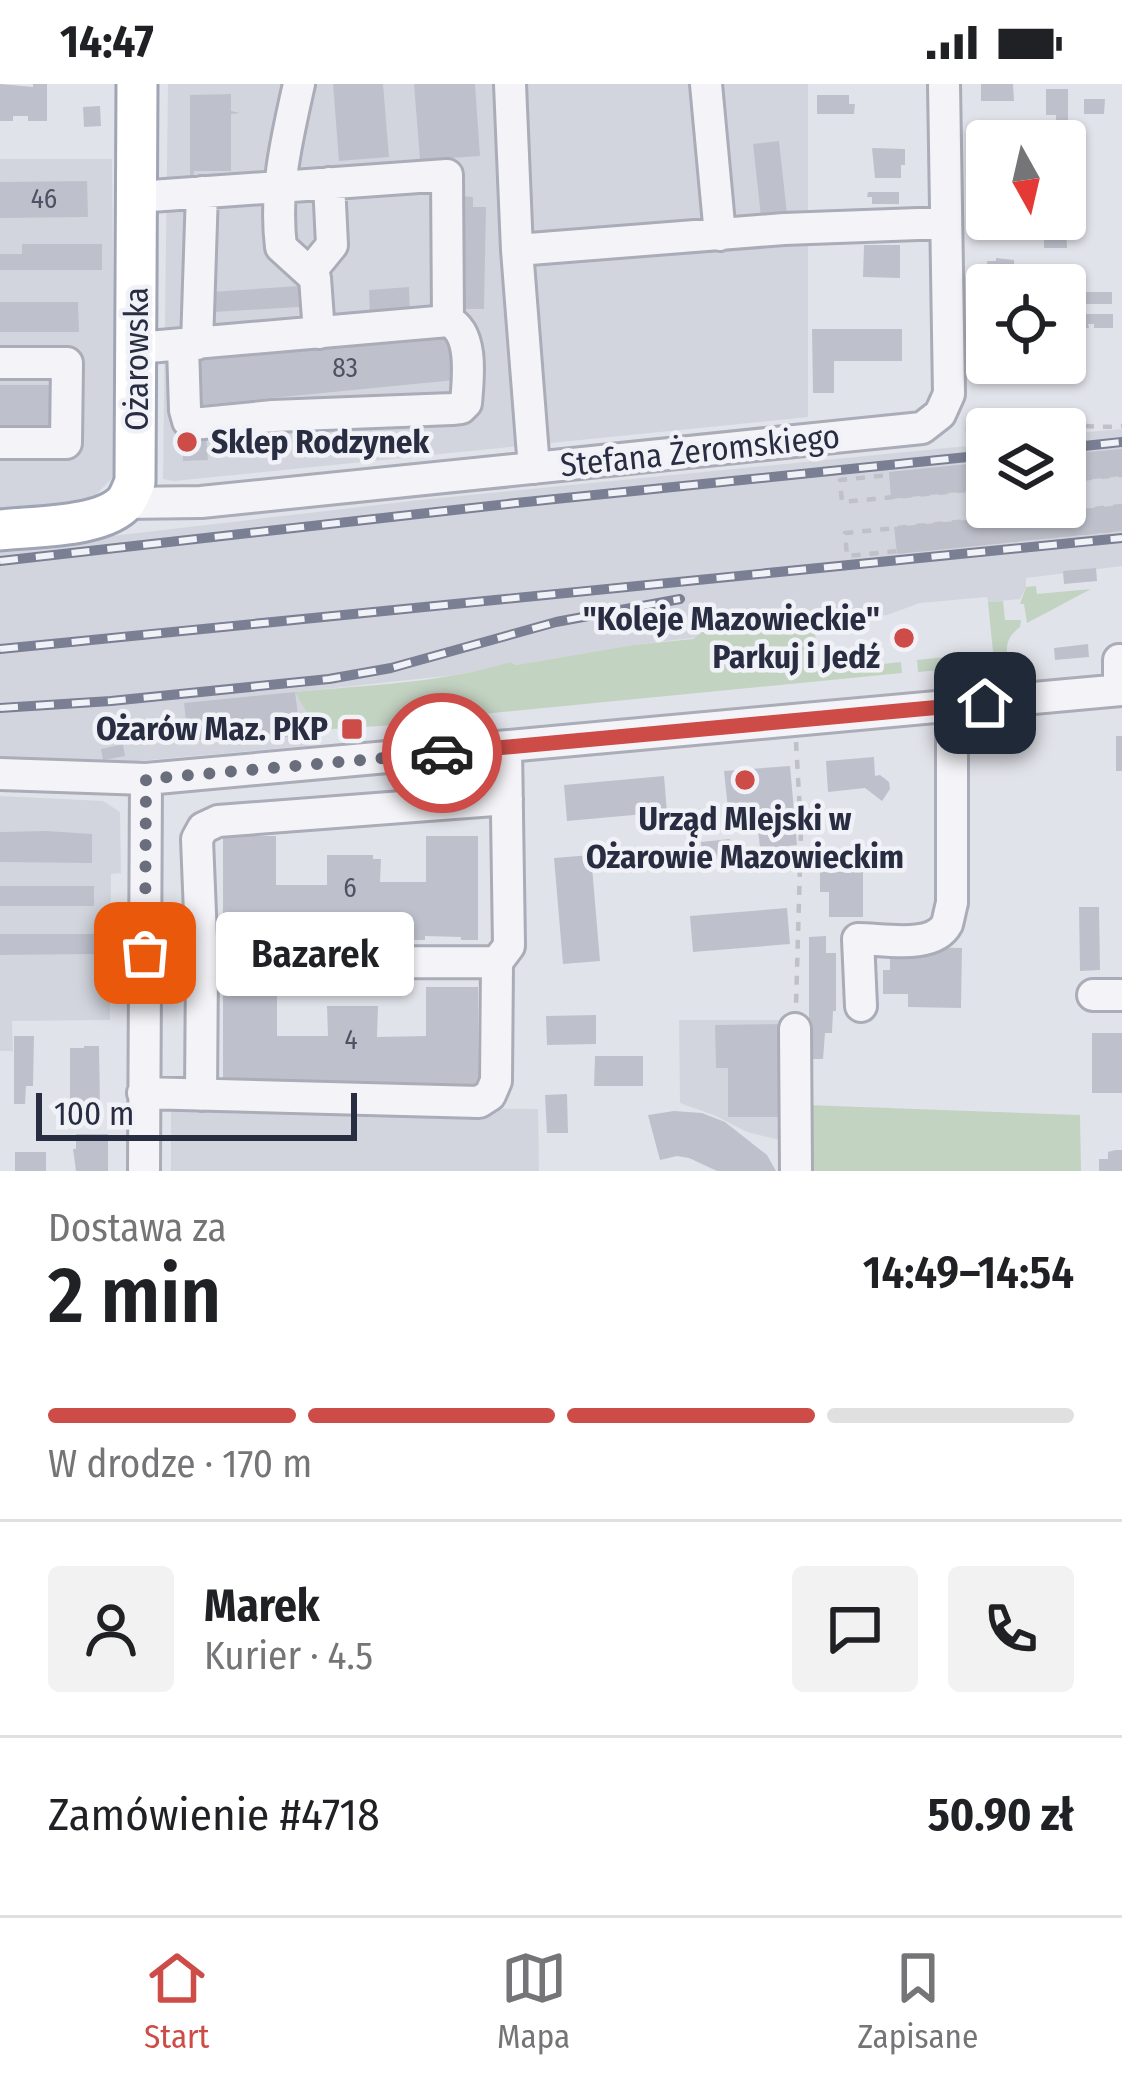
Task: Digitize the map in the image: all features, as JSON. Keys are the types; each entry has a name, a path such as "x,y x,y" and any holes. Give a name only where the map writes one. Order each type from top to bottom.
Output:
{"main road":[{"name":"Ożarowska","path":"124,503 135,482 137,84"},
{"path":"0,530 103,517 124,503"}],"street":[{"path":"299,84 278,187 281,247 315,278 319,333"},
{"path":"510,84 534,468"},
{"path":"706,84 719,235"},
{"name":"Stefana Żeromskiego","path":"124,503 201,502 909,431 932,422 949,394 944,84"},
{"path":"137,197 447,175 448,321"},
{"path":"310,272 332,244 329,183"},
{"path":"137,348 190,345 448,321 461,329 465,340 466,403 452,410 273,416 193,424 186,416 190,345 202,192"},
{"path":"517,250 784,229 945,223"},
{"path":"0,363 68,363 66,443 0,442"},
{"path":"0,774 146,779 952,706 1121,680"},
{"path":"861,1006 858,939 925,939 937,936 948,923 952,903 952,706"},
{"path":"143,1094 479,1102 490,1095 496,1081 497,962 509,946 506,748"},
{"path":"144,1171 146,779"},
{"path":"201,1095 197,838 203,828 218,821 507,799"},
{"path":"202,963 497,962"},
{"path":"795,1029 796,1171"}],"path":[{"path":"1086,425 1122,426"},
{"path":"1086,456 1122,452"},
{"path":"966,467 840,480 842,502 966,490"},
{"path":"1086,478 1122,475"},
{"path":"1086,510 1122,506"},
{"path":"966,521 845,533 847,556 1122,529"},
{"path":"982,542 996,530 993,528"},
{"path":"1042,528 1043,536"},
{"path":"795,736 801,830 795,1029"}],"shaded area":[{"path":"168,84 808,84 808,417 163,479"},
{"path":"0,159 112,159 115,475 90,501 0,509"},
{"path":"1122,429 1122,566 1026,578 1020,599 920,603 887,615 633,645 516,665 509,662 455,675 296,692 317,730 317,745 114,763 0,764 0,549 420,500 966,446 966,528 1086,528 1086,432"},
{"path":"0,796 103,801 120,812 121,873 111,874 110,1020 12,1021 13,1051 0,1051"},
{"path":"679,1020 795,1020 796,1144 747,1132 680,1103"},
{"path":"171,1105 538,1109 539,1171 171,1171"}],"green space":[{"path":"1036,586 1037,594 1091,589 1027,623 1024,604 1020,604 1026,587"},
{"path":"1003,601 1005,620 1021,620 1008,643 1008,664 918,672 917,660 993,652 988,602"},
{"path":"766,620 780,629 814,623 819,671 901,662 902,673 452,717 440,722 317,730 295,692 431,679 510,662 516,665 693,639 703,632"},
{"path":"806,1105 1080,1115 1081,1171 806,1171"}],"building":[{"path":"0,84 47,84 47,121 13,116 13,121 0,121"},
{"path":"333,84 383,84 389,157 339,161"},
{"path":"414,84 475,84 480,156 420,160"},
{"path":"981,84 1013,84 1014,101 981,101"},
{"path":"1046,89 1068,89 1068,120 1046,115"},
{"path":"231,94 231,111 240,113 231,114 231,171 194,171 190,180 190,95"},
{"path":"817,95 849,95 854,114 817,114"},
{"path":"1084,99 1105,99 1104,114 1084,114"},
{"path":"100,106 101,126 84,127 83,107"},
{"path":"779,141 787,214 761,217 753,144"},
{"path":"872,148 905,149 901,178 875,178"},
{"path":"87,181 88,217 0,218 0,182"},
{"path":"868,192 899,192 899,204 872,204"},
{"path":"461,196 473,197 473,207 486,207 484,309 458,309"},
{"path":"1044,240 1067,240 1067,248 1044,248"},
{"path":"22,244 102,244 102,270 0,270 0,254 22,254"},
{"path":"864,245 900,245 900,278 863,277"},
{"path":"1014,260 1014,264 987,264"},
{"path":"298,286 299,307 214,312 212,292"},
{"path":"409,287 410,314 370,317 369,290"},
{"path":"1086,292 1112,292 1112,304 1086,304"},
{"path":"0,302 78,302 79,332 0,332"},
{"path":"1086,314 1113,314 1113,328 1088,324 1086,328"},
{"path":"812,329 902,329 902,361 834,361 834,393 813,393"},
{"path":"450,335 455,380 200,405 196,360"},
{"path":"0,385 50,385 49,427 0,426"},
{"path":"206,436 208,460 183,461 183,437"},
{"path":"1122,449 1122,476 1086,480 1086,452"},
{"path":"966,464 966,491 891,499 889,472"},
{"path":"1122,505 1122,531 897,554 894,527 966,520 966,528 1086,528 1086,508"},
{"path":"1096,568 1097,581 1064,584 1063,571"},
{"path":"1088,644 1089,657 1055,660 1054,648"},
{"path":"295,692 300,730 295,736 285,737 284,732 188,741 184,703"},
{"path":"1116,736 1122,736 1122,771 1116,771"},
{"path":"123,744 125,756 103,760 101,749"},
{"path":"874,757 875,776 889,782 882,801 865,788 828,792 826,761"},
{"path":"790,766 797,845 760,849 756,806 728,809 724,771"},
{"path":"664,776 667,812 567,821 564,785"},
{"path":"0,832 92,834 92,863 0,862"},
{"path":"223,836 276,836 276,885 327,885 327,855 381,859 380,882 426,882 426,836 478,836 478,940 240,936 240,940 223,941"},
{"path":"730,839 732,859 703,862 701,842"},
{"path":"591,855 600,961 563,964 554,858"},
{"path":"820,872 863,872 863,917 829,917 829,892 820,892"},
{"path":"0,886 94,886 94,906 0,906"},
{"path":"1079,907 1099,907 1100,970 1080,971"},
{"path":"787,908 790,944 693,952 690,916"},
{"path":"0,934 95,934 95,954 0,955"},
{"path":"826,936 826,953 836,953 836,1011 832,1033 825,1033 823,1059 809,1059 809,937"},
{"path":"890,947 962,948 961,1008 908,1007 908,994 883,994"},
{"path":"223,987 277,987 277,1036 328,1036 327,1006 378,1006 377,1037 426,1036 426,987 478,987 478,1091 223,1091"},
{"path":"596,1015 596,1044 547,1045 546,1016"},
{"path":"781,1024 781,1117 728,1117 728,1068 716,1068 715,1025"},
{"path":"1092,1033 1122,1033 1122,1093 1092,1093"},
{"path":"14,1036 34,1036 33,1086 26,1086 25,1104 14,1104"},
{"path":"99,1046 100,1105 70,1103 70,1048"},
{"path":"595,1056 643,1056 643,1086 594,1086"},
{"path":"567,1094 568,1133 547,1133 545,1095"},
{"path":"702,1113 725,1122 767,1155 776,1171 717,1171 677,1156 660,1160 648,1115"},
{"path":"76,1134 108,1134 108,1171 76,1171"},
{"path":"1122,1150 1122,1171 1099,1171 1099,1159 1108,1159 1108,1152"},
{"path":"15,1152 46,1152 46,1171 15,1171"}],"railway":[{"path":"1086,446 1122,442"},
{"path":"0,561 966,457"},
{"path":"0,649 1122,538"},
{"path":"0,708 329,679 391,668 556,622 680,599"}],"way so far":[{"path":"145,953 146,779 442,753"}],"place":[{"name":"Sklep Rodzynek","path":"187,442"},
{"name":"\"Koleje Mazowieckie\" Parkuj i Jedź","path":"904,638"},
{"name":"Ożarów Maz. PKP","path":"352,729"},
{"name":"Urząd MIejski w Ożarowie Mazowieckim","path":"745,780"},
{"name":"Bazarek","path":"145,953"}],"route":[{"path":"442,753 985,703"}]}
